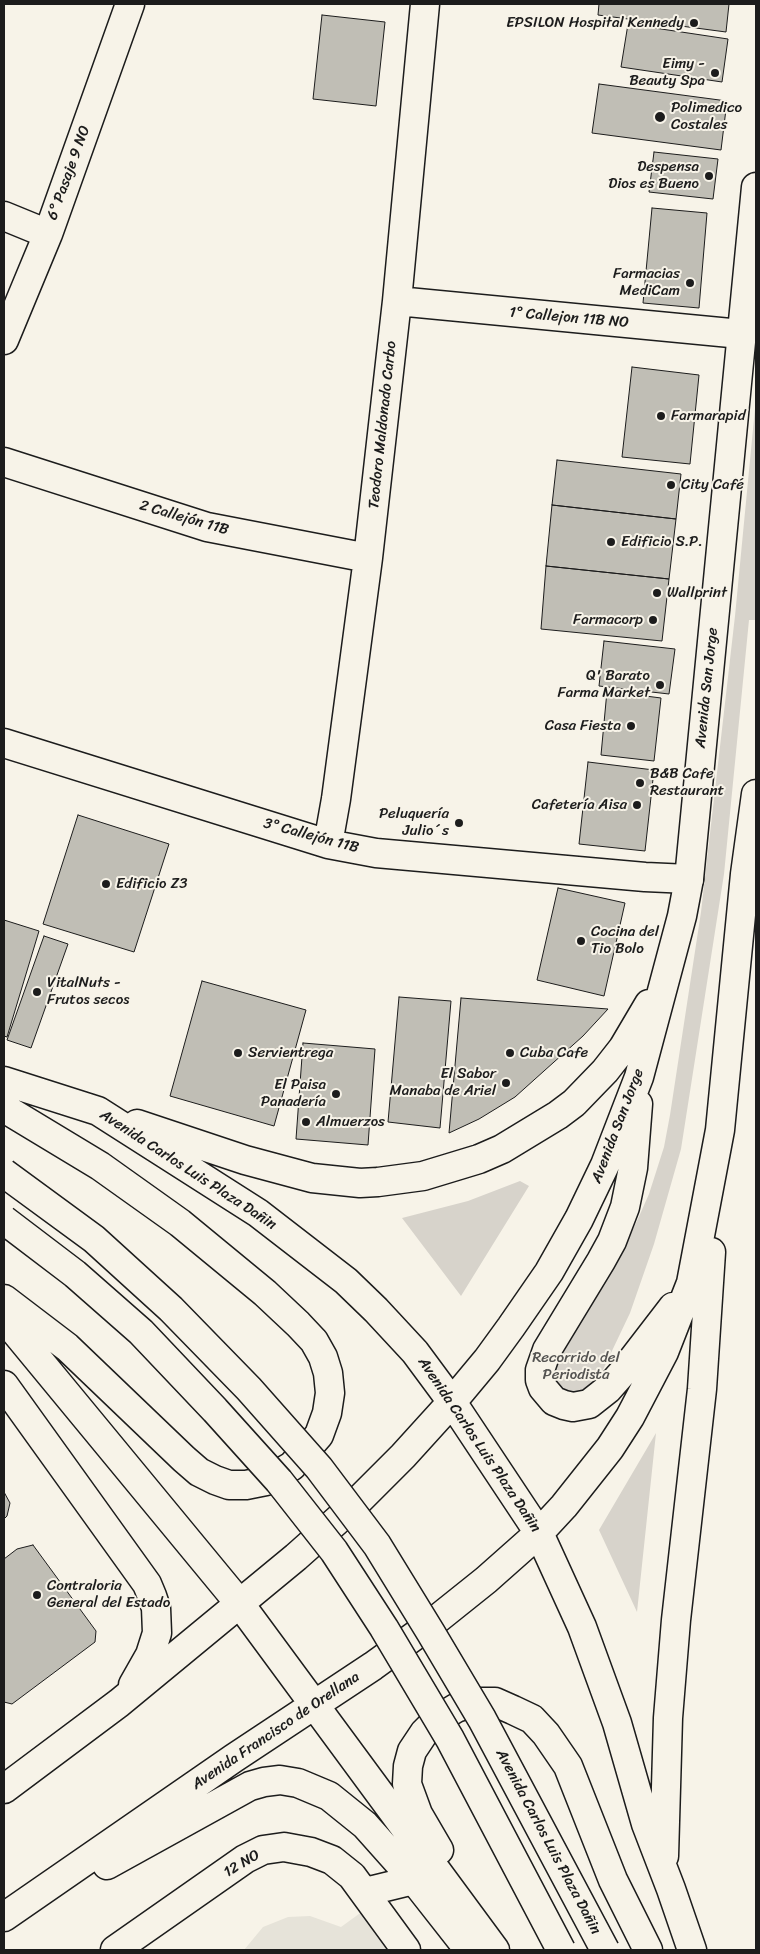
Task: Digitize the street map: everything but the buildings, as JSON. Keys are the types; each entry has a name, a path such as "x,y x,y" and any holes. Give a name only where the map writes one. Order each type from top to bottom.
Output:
{"main road":[{"name":"6° Pasaje 9 NO","path":"4,340 48,234 130,4"},
{"name":"Teodoro Maldonado Carbo","path":"328,844 368,558 397,302 425,4"},
{"name":"Avenida San Jorge","path":"452,1402 501,1340 548,1272 575,1227 605,1165 639,1077 682,916 688,879 756,187"},
{"path":"4,216 48,234"},
{"name":"1° Callejon 11B NO","path":"397,302 741,334"},
{"name":"2 Callejón 11B","path":"4,462 207,527 368,558"},
{"name":"3° Callejón 11B","path":"4,743 328,844 376,853 645,877 688,879"},
{"path":"664,1873 668,1718 676,1620 702,1390 720,1130 745,874 756,794"},
{"path":"745,874 756,841"},
{"path":"98,1111 245,1160 312,1178 360,1183 396,1180 423,1176 479,1159 521,1139 558,1115 574,1103 605,1072 623,1048 646,1010 663,973 682,916"},
{"path":"639,1077 636,1137 625,1207 612,1241 545,1356 540,1370 540,1380 547,1394 564,1405 573,1407 589,1404 597,1399 623,1372 691,1283"},
{"name":"Avenida Carlos Luis Plaza Dañin","path":"4,1081 98,1111 258,1213 346,1281 415,1352 452,1402 539,1533 582,1627 617,1723 646,1824 692,1950"},
{"path":"4,1108 100,1166 180,1223 258,1287 298,1324 314,1342 328,1373 330,1392 327,1413 319,1435 292,1466 266,1481 246,1485 229,1485 214,1480 199,1472 184,1459 67,1347 4,1299"},
{"path":"539,1533 584,1482 610,1448 630,1417 664,1352 691,1283 720,1130"},
{"name":"Avenida Carlos Luis Plaza Dañin","path":"4,1173 94,1239 171,1309 248,1389 319,1468 376,1545 432,1633 482,1718 605,1950"},
{"path":"4,1220 74,1274 141,1332 279,1481 334,1551 384,1628 450,1739 561,1950"},
{"path":"4,1318 240,1604 495,1950"},
{"path":"4,1385 146,1584 152,1596 158,1621 154,1644 144,1667 119,1703"},
{"path":"4,1789 119,1703 296,1557 351,1508 452,1402"},
{"name":"Avenida Francisco de Orellana","path":"4,1917 373,1666 486,1580 539,1533"},
{"path":"495,1950 418,1814 407,1784 408,1766 412,1751 424,1732 438,1719 456,1708 474,1702 495,1702 532,1719 557,1747 568,1766 613,1880 648,1950"},
{"path":"4,1923 226,1798 250,1786 280,1780 315,1788 342,1804 379,1839 469,1950"},
{"name":"12 NO","path":"115,1950 245,1859 264,1850 284,1847 311,1852 332,1860 352,1876 406,1950"},
{"path":"364,1892 414,1880"}],"shaded area":[{"path":"363,1911 391,1950 244,1950 263,1927 288,1917 310,1916 341,1927"}],"green space":[{"name":"Recorrido del Periodista","path":"756,398 756,620 749,620 724,874 681,1149 654,1244 630,1313 601,1374 593,1386 574,1397 551,1388 549,1362 620,1254 637,1221 649,1194 664,1147 670,1115 701,912 735,616"},
{"path":"520,1181 529,1186 461,1296 402,1218 468,1201"},
{"path":"656,1433 637,1612 599,1530"}],"place":[{"name":"EPSILON Hospital Kennedy","path":"694,23"},
{"name":"Eimy - Beauty Spa","path":"715,73"},
{"name":"Polimedico Costales","path":"660,117"},
{"name":"Despensa Dios es Bueno","path":"709,176"},
{"name":"Farmacias MediCam","path":"690,283"},
{"name":"Farmarapid","path":"661,416"},
{"name":"City Café","path":"671,485"},
{"name":"Edificio S.P.","path":"611,542"},
{"name":"Wallprint","path":"657,593"},
{"name":"Farmacorp","path":"653,620"},
{"name":"Q' Barato Farma Market","path":"660,685"},
{"name":"Casa Fiesta","path":"631,726"},
{"name":"B&B Cafe Restaurant","path":"640,783"},
{"name":"Cafetería Aisa","path":"637,805"},
{"name":"Peluquería Julio´s","path":"459,823"},
{"name":"Edificio Z3","path":"106,884"},
{"name":"Cocina del Tio Bolo","path":"581,941"},
{"name":"VitalNuts - Frutos secos","path":"37,992"},
{"name":"Servientrega","path":"238,1053"},
{"name":"Cuba Cafe","path":"510,1053"},
{"name":"El Sabor Manaba de Ariel","path":"506,1083"},
{"name":"El Paisa Panadería","path":"336,1094"},
{"name":"Almuerzos","path":"306,1122"},
{"name":"Contraloria General del Estado","path":"37,1595"}]}
